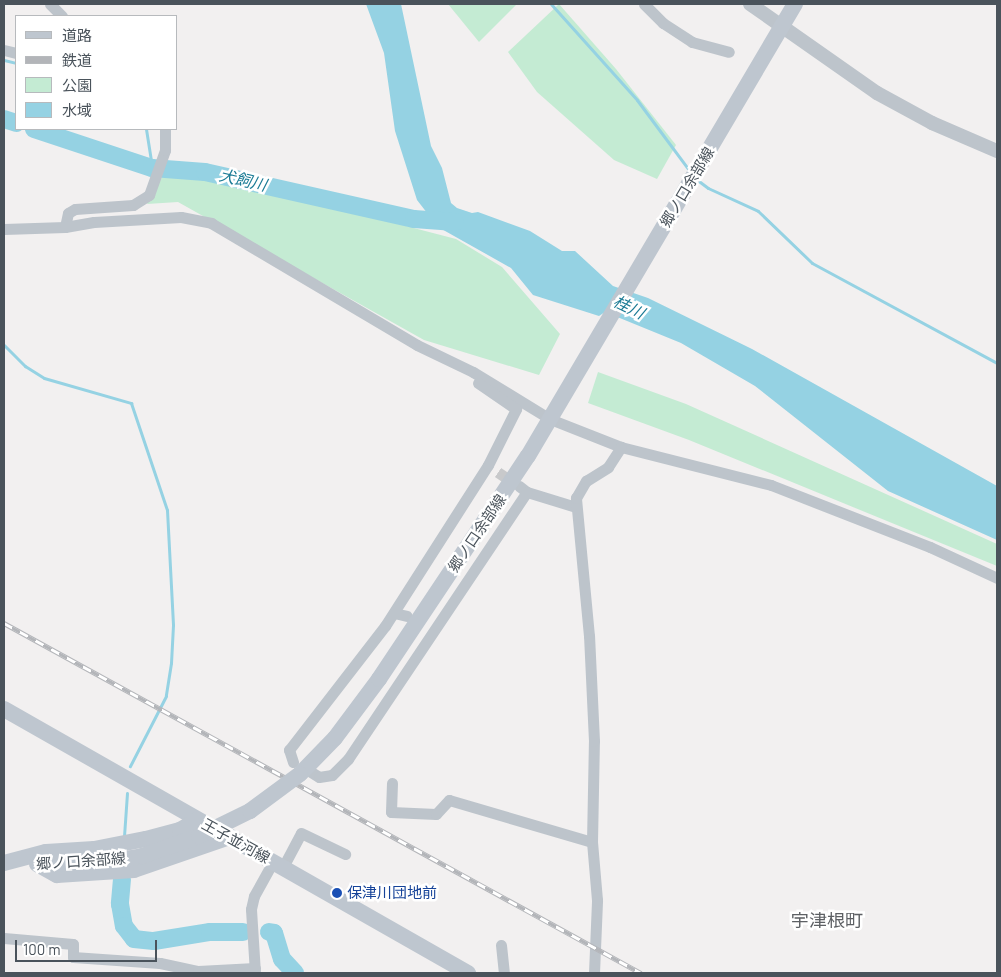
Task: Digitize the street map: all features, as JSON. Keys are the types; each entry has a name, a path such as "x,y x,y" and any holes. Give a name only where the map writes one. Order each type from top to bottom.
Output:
{"main road":[{"name":"郷ノ口余部線","path":"4,864 109,862 142,856 199,836 250,811 301,770 335,738 379,679 550,418 795,4"},
{"name":"王子並河線","path":"4,709 468,973"},
{"path":"4,864 46,852 94,849 146,839 180,830 197,820"},
{"path":"37,864 57,876 134,870 230,837"}],"street":[{"path":"50,4 61,15"},
{"path":"644,4 663,23 692,42 729,52"},
{"path":"750,4 876,93 932,123 997,151"},
{"path":"65,228 68,213 75,209 133,205 149,195 164,150 166,130"},
{"path":"4,229 65,228 94,222 181,217 211,223 417,345 473,372 550,418 621,447 771,485 930,547 997,578"},
{"path":"473,372 478,384 516,409 488,465 394,613 289,750 301,770 319,777 332,775 348,759 441,622 523,489 576,507"},
{"path":"594,973 597,900 592,842 594,741 590,646 576,507 579,490 590,478 608,467 621,447"},
{"path":"488,465 498,472"},
{"path":"394,613 408,616"},
{"path":"427,620 441,622"},
{"path":"392,784 390,812 436,814 449,800 592,842"},
{"path":"4,938 73,944 73,957 160,963 198,971 255,971 251,909 254,896 301,833 345,854"},
{"path":"501,945 504,973"}],"green space":[{"path":"448,4 517,4 479,42"},
{"path":"559,4 616,69 676,145 657,179 614,160 537,92 508,52"},
{"path":"190,174 310,201 456,239 502,267 560,334 539,375 424,340 178,202 147,204 162,177"},
{"path":"598,372 686,404 997,544 997,566 689,440 588,403"}],"water":[{"name":"桂川","path":"366,4 401,4 431,146 442,168 451,203 457,208 472,213 478,212 530,231 562,251 575,251 613,286 648,298 752,349 997,486 997,540 888,491 755,386 681,343 605,312 599,316 533,295 511,268 438,227 417,200 395,131 384,53"}],"waterway":[{"path":"551,4 637,100 689,170"},
{"path":"4,60 15,63"},
{"name":"犬飼川","path":"4,119 15,123"},
{"name":"犬飼川","path":"37,130 152,168 205,172 414,219 455,222"},
{"path":"146,130 152,168"},
{"path":"696,179 708,188 758,211 812,263 997,363"},
{"path":"4,345 25,366 44,378 131,403 167,510 173,625 171,663 166,696 130,766"},
{"path":"124,836 127,793"},
{"path":"122,879 120,904 124,926 134,939 154,941 210,932 243,932"},
{"path":"269,932 274,933 282,959 295,973"}],"tunnel":[{"path":"498,472 517,485"}],"railway":[{"path":"4,623 641,973"}],"place":[{"name":"保津川団地前","path":"337,893"}],"district":[{"name":"宇津根町","path":"827,920"}]}
